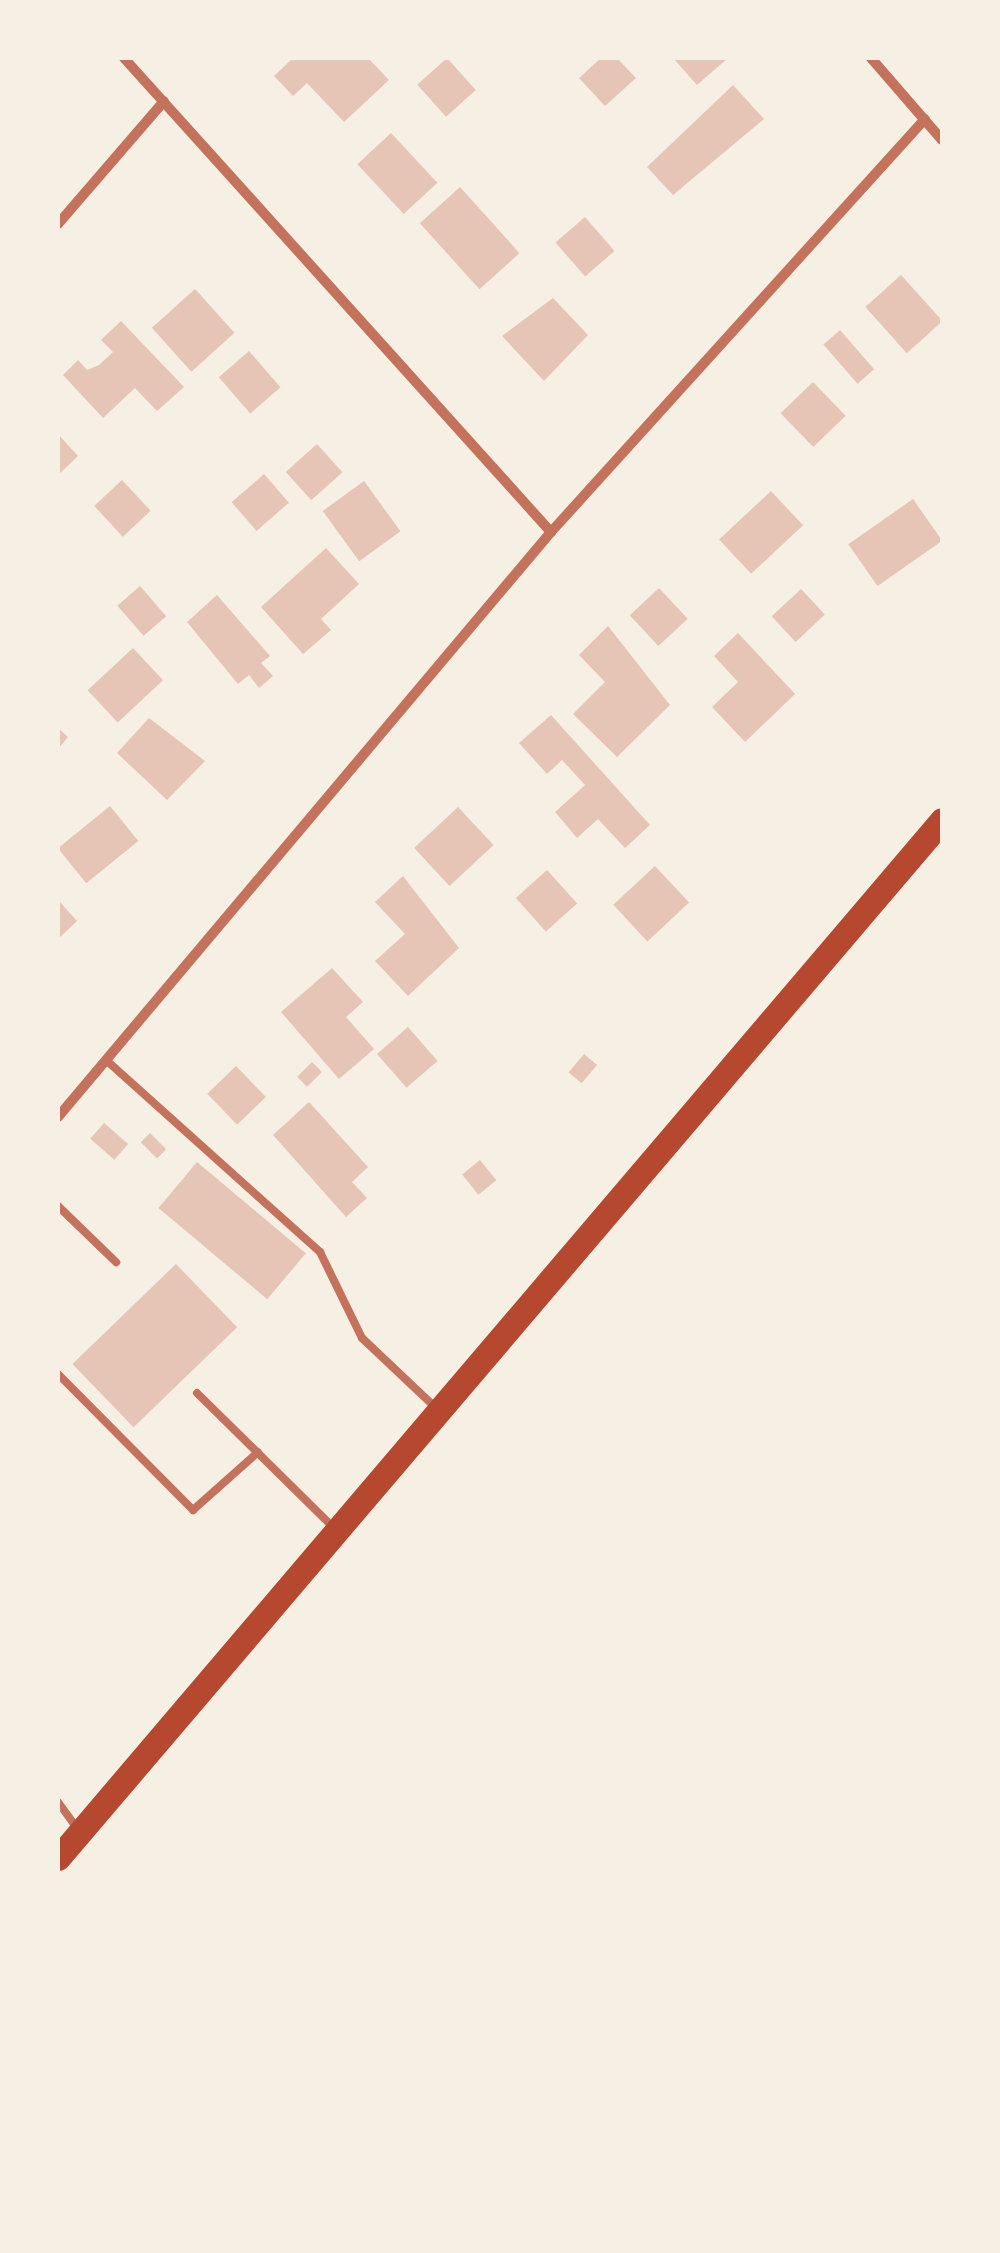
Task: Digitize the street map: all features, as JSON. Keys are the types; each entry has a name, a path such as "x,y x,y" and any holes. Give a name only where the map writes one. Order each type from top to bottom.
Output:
{"main road":[{"path":"58,1858 942,820"}],"street":[{"path":"124,58 551,532"},
{"path":"871,58 942,140"},
{"path":"58,224 164,101"},
{"path":"58,1117 551,532 925,119"}],"lane":[{"path":"106,1060 320,1252 362,1338 439,1410"},
{"path":"58,1206 116,1262"},
{"path":"58,1374 193,1510 258,1452"},
{"path":"197,1392 336,1530"},
{"path":"58,1802 80,1832"}],"building":[{"path":"293,58 368,58 389,80 344,122 307,83 293,96 274,76"},
{"path":"447,58 476,90 446,117 417,85"},
{"path":"601,58 617,58 636,78 605,106 579,78"},
{"path":"673,58 728,58 697,85"},
{"path":"733,85 764,119 673,195 647,167"},
{"path":"391,133 437,183 404,214 357,164"},
{"path":"460,187 520,253 479,289 420,223"},
{"path":"585,217 615,251 585,277 556,243"},
{"path":"901,275 942,321 907,353 865,307"},
{"path":"195,289 234,333 191,372 152,328"},
{"path":"553,298 588,335 544,381 502,336"},
{"path":"121,321 184,387 157,411 135,388 103,418 63,375 78,360 87,370 113,352 101,340"},
{"path":"840,330 874,369 858,384 823,344"},
{"path":"249,351 280,387 250,413 219,377"},
{"path":"813,382 846,416 813,447 781,413"},
{"path":"58,434 78,456 58,475"},
{"path":"317,444 342,472 311,500 286,472"},
{"path":"264,474 289,503 256,531 232,502"},
{"path":"122,480 151,511 123,537 94,506"},
{"path":"364,481 400,531 359,561 323,511"},
{"path":"771,491 803,525 751,574 719,539"},
{"path":"913,499 942,541 878,586 848,544"},
{"path":"326,548 359,584 321,619 331,630 303,654 261,607"},
{"path":"140,586 166,616 144,636 117,606"},
{"path":"659,588 688,619 658,646 630,615"},
{"path":"801,589 825,615 796,642 772,616"},
{"path":"217,595 270,656 261,663 273,676 259,688 249,675 238,684 187,622"},
{"path":"608,626 670,705 617,757 573,714 605,682 579,655"},
{"path":"738,633 795,694 745,742 712,707 738,682 714,656"},
{"path":"133,648 163,680 118,722 88,690"},
{"path":"551,715 650,825 625,848 598,819 577,838 555,812 585,785 562,760 547,774 519,743"},
{"path":"149,718 205,761 167,800 117,753"},
{"path":"58,728 68,737 58,749"},
{"path":"110,806 138,841 86,883 58,848"},
{"path":"458,807 493,845 450,886 414,848"},
{"path":"655,866 689,903 647,941 613,905"},
{"path":"547,870 577,903 546,932 516,898"},
{"path":"403,876 459,948 408,996 375,961 405,934 375,902"},
{"path":"58,900 77,921 58,939"},
{"path":"332,968 363,1002 346,1017 374,1049 339,1079 281,1012"},
{"path":"408,1027 438,1061 407,1088 377,1054"},
{"path":"584,1054 597,1065 582,1083 569,1072"},
{"path":"312,1062 322,1072 307,1087 297,1077"},
{"path":"236,1066 266,1097 237,1125 207,1094"},
{"path":"309,1102 368,1167 352,1182 367,1198 346,1217 273,1135"},
{"path":"104,1123 128,1144 114,1160 90,1139"},
{"path":"150,1133 166,1149 157,1158 141,1142"},
{"path":"480,1160 496,1180 478,1195 462,1174"},
{"path":"197,1162 306,1253 267,1299 158,1208"},
{"path":"176,1264 237,1327 134,1427 72,1364"}]}
